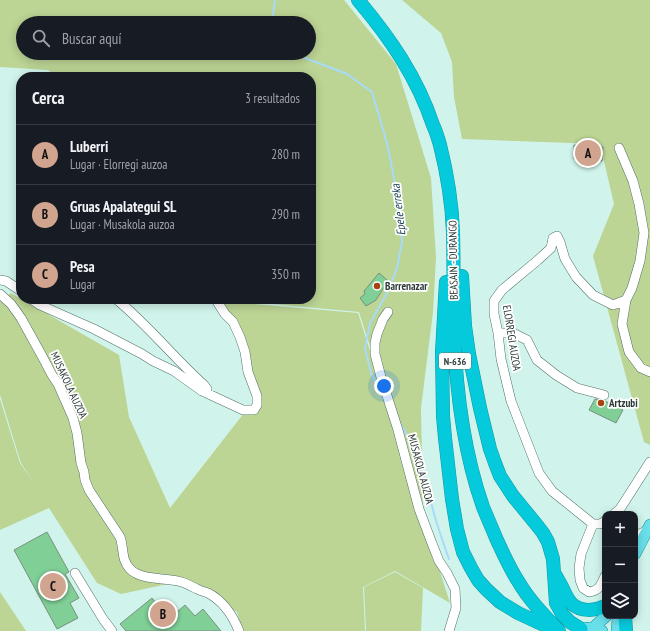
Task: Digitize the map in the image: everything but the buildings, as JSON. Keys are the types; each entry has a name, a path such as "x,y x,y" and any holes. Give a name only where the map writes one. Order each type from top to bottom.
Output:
{"highway":[{"name":"BEASAIN - DURANGO","path":"358,0 388,38 413,78 428,109 440,142 448,178 453,232 456,368 460,409 466,445 473,476 483,508 506,560 517,580 530,591"},
{"path":"448,178 458,215 465,326 468,347 474,381 490,449 500,476 513,496 536,524 548,542 555,572 556,603 562,614 570,622 585,630"},
{"path":"448,178 445,206 447,236 442,377 445,438 457,529 463,552 471,568 486,589 500,602 518,613 552,629 553,631"},
{"path":"555,572 572,604 582,609 589,610 598,610 602,608"},
{"path":"530,591 551,611 585,630"},
{"path":"530,591 539,610 559,631"},
{"path":"518,613 536,631"},
{"path":"625,619 626,631"}],"main road":[{"path":"638,548 648,528"},
{"path":"585,630 602,619"},
{"path":"617,631 618,619"}],"street":[{"path":"619,148 633,182 644,233 640,261 632,288 626,300 622,324 629,352 641,368 650,372"},
{"name":"ELORREGI AUZOA","path":"593,524 552,491 539,473 511,401 501,359 494,314 494,301 502,290 551,248 553,238 557,236 565,259 576,277 593,295 613,305 626,300"},
{"path":"0,280 6,281 16,288"},
{"name":"MUSAKOLA AUZOA","path":"0,294 11,304 21,318 58,384 78,433 81,463 85,480 120,537 124,558 127,565 132,571 142,576 181,581 209,594 226,608 232,616 239,631"},
{"path":"40,304 135,350 174,371 202,390 243,410 254,410 257,405 257,396 248,372 240,337 233,322 225,314 219,304"},
{"path":"122,304 204,385 209,393"},
{"name":"MUSAKOLA AUZOA","path":"388,312 383,319 374,343 375,354 398,430 419,509 435,551 455,589 456,608 449,631"},
{"path":"498,333 513,333 527,340 537,360 556,375 577,388 604,395"},
{"path":"618,511 650,462"},
{"path":"602,523 593,524 581,554 579,568 580,580 583,588 589,592 595,591 602,583"},
{"path":"638,534 648,528"},
{"path":"75,573 112,631"}],"green space":[{"path":"0,0 344,0 396,64 431,178 436,257 433,312 421,408 423,514 359,312 273,304 316,304 316,72 51,72 48,70 0,67"},
{"path":"402,0 650,0 650,445 644,442 593,256 614,204 600,144 462,139 454,97 452,62 441,33"},
{"path":"11,293 16,296 16,304 30,304 119,355 129,417 170,508 244,413 262,405 222,304 255,304 358,313 450,603 395,571 363,587 365,631 242,631 237,612 177,582 121,594 97,583 49,508 0,530 0,399 20,463 34,483 21,463 0,395 0,300"},
{"path":"395,572 423,588 421,631 366,631 364,587"},
{"path":"0,592 26,631 0,631"}],"waterway":[{"name":"Epele erreka","path":"273,16 275,0"},
{"name":"Epele erreka","path":"310,60 347,74 372,92 387,143 396,188 402,242 397,268 386,295 370,323 365,348 371,373 384,400"},
{"name":"Epele erreka","path":"400,423 418,460 449,559"}],"place":[{"name":"Luberri","path":"588,153"},
{"name":"Barrenazar","path":"377,286"},
{"name":"Artzubi","path":"601,403"},
{"name":"Pesa","path":"53,586"},
{"name":"Gruas Apalategui SL","path":"163,614"}]}
